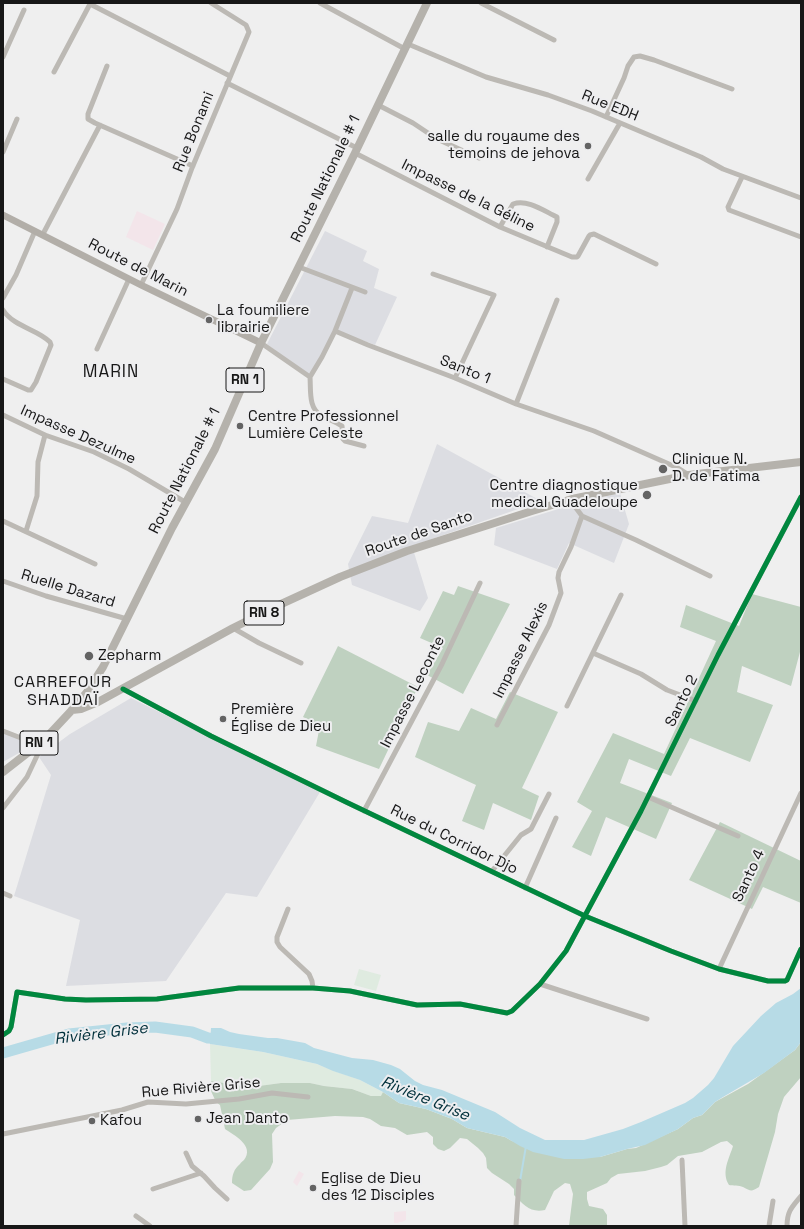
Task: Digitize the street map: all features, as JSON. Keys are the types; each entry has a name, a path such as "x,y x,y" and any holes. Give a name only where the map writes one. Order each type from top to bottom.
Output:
{"main road":[{"name":"Route Nationale # 1","path":"3,772 44,740 87,692 103,667 185,502 215,449 261,343 407,47 427,3"},
{"name":"Route de Marin","path":"3,215 141,285 261,343"},
{"name":"Route de Santo","path":"72,710 89,706 123,689 279,605 353,571 408,551 572,499 689,475 801,462"}],"street":[{"path":"54,72 89,3 230,76"},
{"name":"Rue Bonami","path":"141,285 177,209 193,166 249,32 246,26 211,3"},
{"name":"Rue EDH","path":"320,3 407,47 486,77 548,95 606,117 701,157 742,177 801,198"},
{"path":"481,3 554,40"},
{"path":"3,57 24,10"},
{"path":"606,117 628,66 634,57 640,56 654,60 732,89"},
{"path":"107,66 88,114 88,118 95,123 193,166"},
{"name":"Impasse de la Géline","path":"227,83 500,227 547,247 572,257 577,257 589,236 594,234 656,264"},
{"path":"378,105 413,123 437,139 479,158"},
{"path":"3,152 17,119"},
{"path":"588,179 620,123"},
{"path":"42,234 100,125"},
{"path":"742,177 728,207 729,210 801,237"},
{"path":"500,227 513,204 531,204 557,217 557,222 547,247"},
{"path":"3,298 16,275 35,231"},
{"path":"299,267 365,292"},
{"path":"433,274 494,295 455,378"},
{"path":"97,349 130,279"},
{"path":"352,288 335,331 310,378 312,403 317,413 342,426 343,439 364,446"},
{"path":"516,404 556,300"},
{"path":"3,310 6,315 15,322 46,338 51,345 36,382 31,390 3,379"},
{"name":"Santo 1","path":"335,331 455,378 516,404 594,431 678,468 689,475"},
{"path":"261,343 310,378"},
{"name":"Impasse Dezulme","path":"3,415 45,435 94,452 129,469 185,502"},
{"path":"26,531 36,496 38,462 45,435"},
{"name":"Santo 2","path":"313,988 350,991 417,1005 460,1004 510,1013 540,984 566,951 585,916 648,797 718,655 801,497"},
{"path":"572,499 582,516 658,550 710,576"},
{"name":"Impasse Alexis","path":"497,725 548,625 561,593 558,578 559,572 582,516"},
{"path":"3,521 95,564"},
{"name":"Ruelle Dazard","path":"3,581 46,596 127,619"},
{"name":"Impasse Leconte","path":"364,811 442,664 480,583"},
{"path":"567,706 621,595"},
{"path":"234,628 259,643 301,663"},
{"path":"593,653 641,674 667,690 696,701"},
{"name":"Rue du Corridor Djo","path":"123,689 211,736 525,888 585,916 672,951 719,969 768,980 785,981 787,980 801,949"},
{"path":"3,731 21,738 31,750"},
{"path":"3,808 27,777 44,740"},
{"name":"Santo 4","path":"719,969 801,793"},
{"path":"492,871 522,835 531,829 549,794"},
{"path":"648,797 738,836"},
{"path":"525,888 556,818"},
{"path":"3,893 10,896"},
{"path":"3,1035 9,1031 11,1027 17,992 65,999 86,1000 157,999 239,988 313,988 309,974 280,947 277,942 277,937 288,909"},
{"path":"540,984 647,1019"},
{"name":"Rue Rivière Grise","path":"3,1134 115,1111 148,1102 186,1104 239,1099 272,1093 308,1097"},
{"path":"186,1154 192,1166 228,1199"},
{"path":"682,1160 685,1226"},
{"path":"153,1189 201,1173"},
{"path":"516,1226 519,1181"},
{"path":"787,1226 791,1207 801,1196"},
{"path":"769,1226 773,1202"},
{"path":"136,1216 150,1226"}],"shaded area":[{"path":"137,211 165,224 153,250 126,237"},
{"path":"325,231 367,251 363,261 379,269 374,288 397,297 375,345 335,330 310,377 267,344"},
{"path":"437,444 541,501 412,546 428,598 420,611 352,585 348,564 372,516 408,523"},
{"path":"620,493 629,524 614,563 569,543 557,569 494,545 496,528 578,503"},
{"path":"131,698 320,792 257,897 226,893 166,981 66,986 80,920 14,896 51,775 39,757 70,734"},
{"path":"3,730 19,735 26,749 3,762"},
{"path":"359,969 381,975 376,991 354,985"},
{"path":"210,1044 263,1052 317,1064 360,1080 383,1092 382,1096 371,1096 352,1089 310,1083 281,1083 259,1086 244,1086 211,1081"},
{"path":"299,1171 304,1174 297,1186 293,1182"},
{"path":"406,1211 406,1220 394,1223 394,1212"}],"green space":[{"path":"458,586 510,604 463,694 427,675 443,648 420,638 443,591 454,595"},
{"path":"752,594 801,607 801,648 791,686 742,666 737,692 773,705 750,762 690,738 671,776 629,759 620,783 672,803 656,839 606,817 591,856 572,847 592,811 577,802 613,733 664,754 716,641 680,627 686,605 739,626"},
{"path":"338,646 418,687 379,769 316,746 320,725 303,717"},
{"path":"510,692 558,712 522,788 539,796 531,820 493,803 484,830 462,821 476,785 415,757 428,722 459,731 471,708 496,719"},
{"path":"720,822 801,861 801,903 763,887 752,909 689,880"},
{"path":"801,1042 801,1077 784,1097 778,1114 775,1132 759,1187 751,1190 741,1186 729,1185 726,1170 733,1146 727,1141 721,1142 702,1152 678,1156 667,1165 661,1167 645,1171 618,1174 611,1178 607,1183 587,1192 589,1206 603,1209 607,1215 607,1226 569,1226 573,1194 570,1184 565,1183 554,1191 545,1210 540,1211 531,1209 524,1205 514,1195 514,1189 509,1184 487,1168 486,1158 483,1153 467,1139 460,1138 450,1148 444,1151 438,1149 433,1144 433,1137 427,1132 407,1135 395,1128 381,1126 370,1119 363,1117 335,1116 287,1120 276,1128 272,1134 273,1162 270,1169 251,1190 244,1191 232,1183 232,1180 235,1170 247,1155 247,1150 238,1138 225,1129 220,1105 216,1102 211,1091 211,1081 244,1086 259,1086 281,1083 310,1083 352,1089 371,1096 381,1096 383,1092 399,1103 426,1109 452,1119 467,1128 505,1137 512,1141 600,1157 627,1149 636,1148 678,1129 693,1118 702,1115 715,1102 748,1084 795,1050"}],"water":[{"path":"801,988 801,1042 795,1050 764,1073 715,1102 702,1115 693,1118 678,1129 645,1145 600,1157 583,1159 564,1159 533,1152 505,1137 467,1128 452,1119 426,1109 399,1103 383,1092 360,1080 317,1064 263,1052 210,1044 211,1028 221,1028 239,1034 305,1043 314,1048 352,1058 373,1060 400,1069 415,1081 423,1085 442,1090 495,1112 520,1128 545,1140 584,1140 623,1129 685,1103 693,1098 714,1078 733,1046 761,1016 776,1003"}],"waterway":[{"name":"Rivière Grise","path":"3,1053 69,1034 127,1028 155,1027 192,1032 208,1038 224,1039"},
{"path":"520,1181 526,1146"}],"cycle path":[{"path":"3,1035 9,1031 11,1027 17,992 65,999 86,1000 157,999 239,988 313,988 350,991 417,1005 460,1004 507,1013 512,1011 540,984 566,951 641,811 718,655 801,497"},
{"path":"123,689 211,736 346,802 585,916 671,951 719,969 768,981 785,981 787,980 801,949"}],"place":[{"name":"salle du royaume des temoins de jehova","path":"588,146"},
{"name":"La foumiliere librairie","path":"209,320"},
{"name":"Centre Professionnel Lumière Celeste","path":"240,426"},
{"name":"Clinique N. D. de Fatima","path":"663,469"},
{"name":"Centre diagnostique medical Guadeloupe","path":"647,495"},
{"name":"Zepharm","path":"89,656"},
{"name":"Première Église de Dieu","path":"223,719"},
{"name":"Jean Danto","path":"198,1119"},
{"name":"Kafou","path":"92,1121"},
{"name":"Eglise de Dieu des 12 Disciples","path":"313,1188"}],"district":[{"name":"MARIN","path":"111,372"},
{"name":"CARREFOUR SHADDAÏ","path":"63,692"}]}
